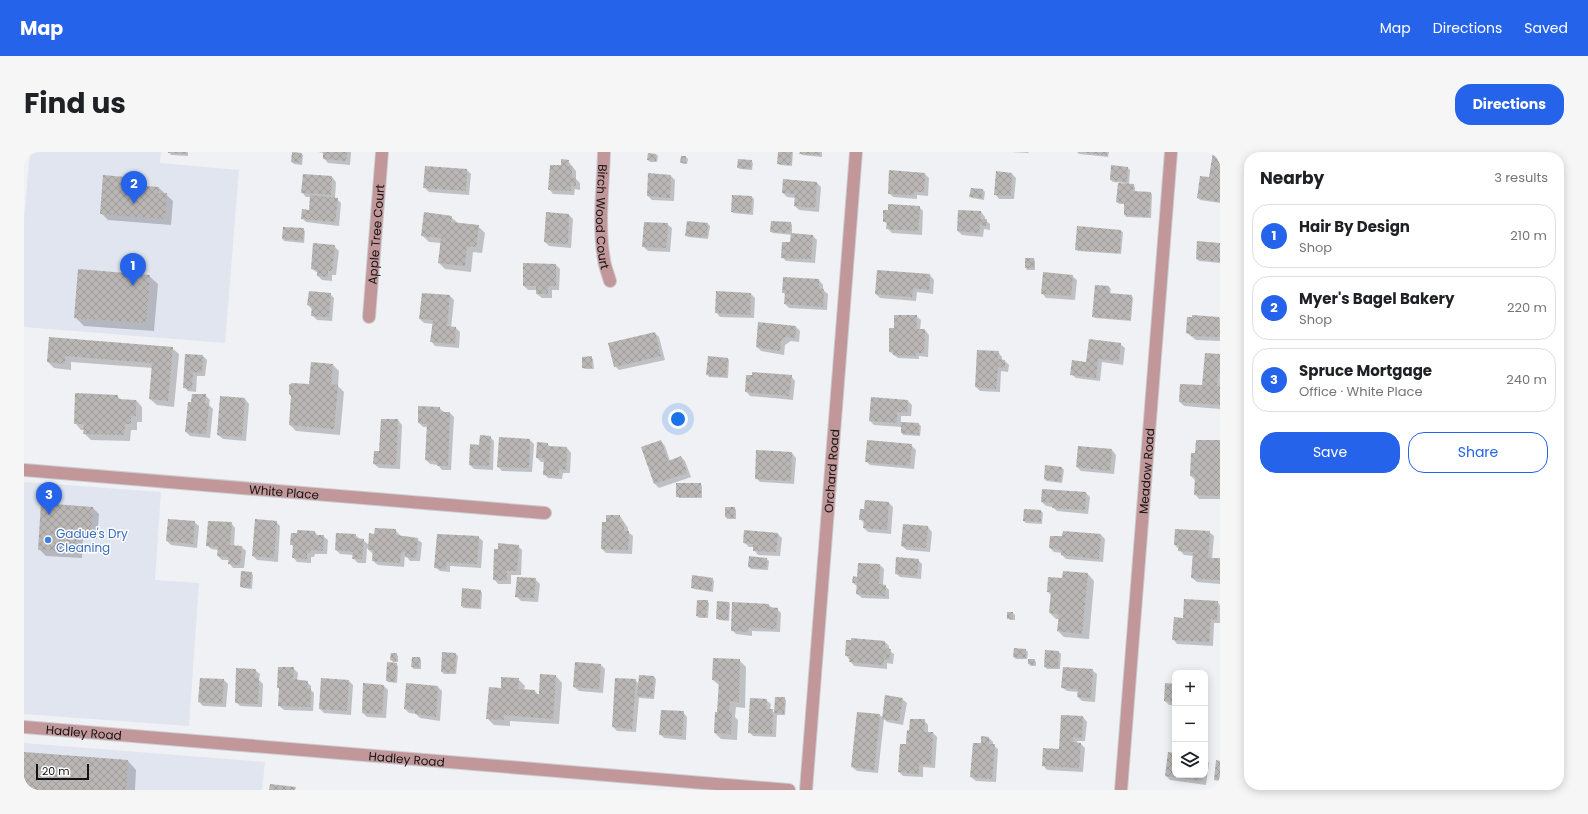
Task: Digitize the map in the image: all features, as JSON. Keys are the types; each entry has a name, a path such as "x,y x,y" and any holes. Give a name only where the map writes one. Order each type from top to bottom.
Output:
{"street":[{"name":"Apple Tree Court","path":"369,317 382,152"},
{"name":"Birch Wood Court","path":"604,152 602,240 604,260 610,281"},
{"name":"Orchard Road","path":"806,790 856,152"},
{"name":"Meadow Road","path":"1121,790 1171,152"},
{"name":"White Place","path":"24,470 545,513"},
{"name":"Hadley Road","path":"24,727 789,790"}],"shaded area":[{"path":"30,152 161,152 160,163 239,170 225,343 24,327 24,220"},
{"path":"24,482 161,492 155,580 199,583 189,726 24,714"},
{"path":"24,743 265,762 262,790 24,790"}],"building":[{"path":"186,152 186,154 168,153"},
{"path":"292,152 302,153 301,163 291,162"},
{"path":"323,152 347,152 346,161 323,159"},
{"path":"778,152 792,152 791,165 777,164"},
{"path":"800,152 820,152 820,155 799,154"},
{"path":"1081,152 1107,152 1107,156"},
{"path":"1213,152 1220,152 1220,202 1197,198 1200,176 1209,177"},
{"path":"648,153 656,154 656,161 647,160"},
{"path":"681,156 686,156 686,163 680,163"},
{"path":"561,159 569,160 568,166 572,166 572,178 576,178 576,186 571,186 571,191 548,190 550,165 561,165"},
{"path":"738,159 752,160 751,169 737,168"},
{"path":"1111,165 1128,167 1127,182 1110,180"},
{"path":"425,166 467,169 466,191 423,188"},
{"path":"889,170 925,173 924,192 914,192 913,195 888,194"},
{"path":"996,171 1012,173 1011,196 994,195"},
{"path":"648,173 671,175 670,198 647,196"},
{"path":"303,174 332,176 331,195 301,193"},
{"path":"103,175 136,178 136,185 159,187 159,193 167,193 165,219 100,214"},
{"path":"783,179 817,182 815,208 794,206 795,194 782,193"},
{"path":"1118,183 1134,184 1133,191 1151,192 1149,217 1124,215 1124,203 1116,202"},
{"path":"971,188 983,189 982,198 969,197"},
{"path":"310,195 338,198 335,222 301,219 302,209 309,210"},
{"path":"732,195 752,196 751,213 731,212"},
{"path":"888,204 920,206 918,231 886,229 887,222 883,222 883,210 888,210"},
{"path":"958,210 981,211 981,219 987,219 986,226 980,225 979,233 957,231"},
{"path":"424,212 452,216 451,222 479,225 476,247 467,246 465,266 438,263 441,238 421,236"},
{"path":"546,212 569,214 568,244 544,242"},
{"path":"687,221 708,223 707,237 685,236"},
{"path":"771,221 791,222 790,233 770,232"},
{"path":"644,222 668,223 666,248 642,247"},
{"path":"1077,226 1121,230 1120,253 1075,250"},
{"path":"283,227 304,228 303,241 282,239"},
{"path":"791,233 813,235 811,259 781,258 782,242 790,242"},
{"path":"1197,241 1220,243 1220,262 1196,259"},
{"path":"313,243 335,245 332,271 328,271 328,277 317,276 317,270 311,269"},
{"path":"1025,258 1034,258 1034,268 1025,268"},
{"path":"523,263 556,264 556,286 548,286 548,294 536,294 536,286 523,286"},
{"path":"78,269 150,275 146,323 74,318"},
{"path":"877,270 930,274 929,290 913,288 912,297 875,294"},
{"path":"1043,272 1073,275 1071,296 1041,294"},
{"path":"783,277 819,279 819,288 824,289 823,307 784,304 785,293 782,293"},
{"path":"1095,285 1109,286 1109,293 1132,295 1130,320 1092,317"},
{"path":"309,291 331,293 329,317 311,316 312,306 307,305"},
{"path":"716,291 751,293 750,315 715,313"},
{"path":"422,293 450,295 447,326 456,327 455,344 430,342 433,320 419,319"},
{"path":"1219,314 1220,337 1191,336 1191,334 1186,333 1187,317 1192,317 1192,315 1219,317"},
{"path":"894,315 917,315 916,329 925,329 924,353 916,353 916,356 893,355 893,352 889,352 889,328 894,328"},
{"path":"758,322 796,326 795,338 786,337 781,341 780,351 756,347"},
{"path":"655,332 661,356 614,367 608,343"},
{"path":"49,337 173,347 168,401 149,399 152,363 65,356 65,364 47,362"},
{"path":"1089,339 1121,343 1119,361 1098,359 1096,378 1070,375 1072,360 1086,362"},
{"path":"977,350 999,351 998,359 1005,360 1005,368 998,367 996,389 975,387"},
{"path":"1205,353 1220,354 1220,375 1218,375 1217,386 1220,386 1220,405 1179,402 1180,384 1202,385"},
{"path":"185,354 203,355 202,373 193,372 192,389 183,388"},
{"path":"592,356 592,368 582,368 582,357"},
{"path":"708,356 728,358 726,377 706,375"},
{"path":"311,362 333,364 331,384 338,385 334,429 289,425 291,396 289,394 289,385 292,383 309,384"},
{"path":"752,372 792,375 789,396 745,392 746,375 752,375"},
{"path":"75,393 118,395 118,399 136,400 136,416 131,416 131,424 125,424 124,435 83,434 84,424 74,424"},
{"path":"192,394 206,394 205,403 209,404 206,434 185,432 188,402 191,402"},
{"path":"220,396 245,398 242,437 217,435"},
{"path":"871,397 908,400 907,413 897,412 897,423 869,421"},
{"path":"418,406 440,407 440,412 450,412 448,466 437,466 437,461 425,460 427,424 418,423"},
{"path":"381,419 398,419 396,465 373,464 374,451 379,451"},
{"path":"901,422 919,423 919,435 901,433"},
{"path":"480,435 491,436 489,466 469,465 470,444 479,445"},
{"path":"499,437 530,439 529,468 497,467"},
{"path":"661,440 668,461 681,456 687,473 654,484 641,447"},
{"path":"867,440 912,444 910,466 865,462"},
{"path":"1196,440 1220,440 1220,496 1194,495 1195,476 1190,476 1191,453 1195,453"},
{"path":"537,442 548,443 548,446 567,447 566,470 559,469 559,476 543,475 544,458 536,458"},
{"path":"1078,446 1112,449 1110,471 1076,467"},
{"path":"756,450 792,452 791,481 755,479"},
{"path":"1045,465 1062,467 1061,482 1044,479"},
{"path":"676,483 701,483 701,497 676,497"},
{"path":"1042,489 1086,492 1085,510 1052,508 1053,503 1041,502"},
{"path":"865,500 889,502 887,530 863,528 864,520 859,520 860,509 864,509"},
{"path":"41,503 93,507 91,533 77,532 76,552 38,550"},
{"path":"725,507 735,507 734,518 725,517"},
{"path":"1024,509 1041,510 1041,522 1023,521"},
{"path":"606,515 620,515 620,522 624,522 624,531 629,531 628,550 601,549 602,522 606,522"},
{"path":"168,519 195,521 193,544 166,541"},
{"path":"255,519 277,521 274,558 252,556"},
{"path":"208,521 232,522 230,545 242,546 240,565 228,564 229,557 217,556 218,547 206,546"},
{"path":"903,524 928,526 926,548 901,546"},
{"path":"375,528 396,529 396,535 418,538 416,558 405,557 405,552 401,552 400,563 372,561 373,550 368,550 369,533 374,534"},
{"path":"1175,529 1210,531 1208,558 1220,558 1220,580 1191,578 1193,552 1178,551 1179,545 1174,545"},
{"path":"297,530 315,531 315,535 324,535 323,551 311,550 311,553 307,553 307,559 292,558 293,545 290,545 291,533 297,533"},
{"path":"744,530 778,533 776,552 753,551 753,544 743,543"},
{"path":"1063,531 1101,534 1099,559 1061,555 1061,550 1049,548 1050,536 1062,536"},
{"path":"336,533 356,534 356,538 364,539 362,559 352,559 353,552 335,550"},
{"path":"437,534 479,536 477,564 446,562 446,569 434,568"},
{"path":"498,543 519,545 517,571 507,571 507,581 493,580 494,549 498,549"},
{"path":"749,556 767,558 766,569 748,567"},
{"path":"896,557 919,559 917,576 895,574"},
{"path":"858,563 880,564 879,584 886,585 885,596 856,594 857,583 852,583 853,576 857,577"},
{"path":"241,571 252,572 250,588 240,587"},
{"path":"1063,571 1088,573 1082,634 1057,631 1059,614 1049,613 1051,592 1047,592 1048,577 1062,578"},
{"path":"692,575 713,578 711,591 691,588"},
{"path":"517,577 536,578 534,598 515,597"},
{"path":"462,588 481,590 479,608 461,606"},
{"path":"1184,599 1218,601 1217,620 1211,619 1209,642 1172,640 1174,617 1183,618"},
{"path":"697,600 708,600 706,617 696,616"},
{"path":"717,601 729,602 728,620 716,619"},
{"path":"732,602 769,604 769,607 778,608 776,629 749,627 748,632 731,631"},
{"path":"1007,612 1013,612 1013,619 1007,619"},
{"path":"851,638 885,641 885,648 891,649 889,660 884,659 883,665 849,662 850,656 845,656 846,640 851,640"},
{"path":"1014,648 1026,649 1026,658 1013,657"},
{"path":"1045,650 1059,651 1058,668 1044,667"},
{"path":"442,652 456,653 455,673 441,672"},
{"path":"391,653 397,653 396,661 390,660"},
{"path":"412,657 420,657 419,668 411,667"},
{"path":"713,658 740,659 739,702 730,701 729,712 732,712 731,734 714,733 719,681 712,680"},
{"path":"1028,659 1035,659 1034,665 1028,664"},
{"path":"387,662 397,663 395,682 386,681"},
{"path":"575,662 601,664 599,689 573,687"},
{"path":"278,667 294,667 293,679 308,681 307,688 311,688 310,707 278,706"},
{"path":"1063,667 1093,669 1091,698 1077,697 1078,689 1061,688"},
{"path":"236,668 256,669 255,678 259,678 258,704 235,703"},
{"path":"540,674 556,675 553,719 504,715 504,720 486,719 489,687 501,688 501,677 519,678 518,689 535,690 535,694 539,694"},
{"path":"639,675 654,676 653,697 637,696"},
{"path":"200,678 224,679 222,704 198,702"},
{"path":"321,678 349,680 347,711 319,709"},
{"path":"615,678 636,679 632,729 612,727"},
{"path":"363,683 384,685 382,714 362,713"},
{"path":"406,683 438,686 436,717 415,714 415,710 404,709"},
{"path":"1165,683 1172,684 1172,702 1164,701"},
{"path":"885,695 903,698 899,721 882,719"},
{"path":"775,697 785,697 784,714 774,713"},
{"path":"750,698 767,699 766,709 773,709 772,734 748,733"},
{"path":"661,710 684,711 682,736 659,735"},
{"path":"857,712 880,714 874,770 851,767"},
{"path":"1061,715 1083,716 1082,738 1073,737 1073,742 1081,743 1079,768 1042,766 1043,748 1059,749"},
{"path":"910,719 925,719 924,732 933,732 931,765 919,764 919,774 898,772 900,744 906,744 907,730 909,731"},
{"path":"981,736 989,737 989,744 995,744 992,779 970,777 973,743 981,743"},
{"path":"24,752 128,760 126,790 24,790"},
{"path":"1168,752 1172,753 1172,777 1165,776"},
{"path":"1216,760 1220,761 1220,781 1214,780"},
{"path":"1180,778 1202,778 1202,781"},
{"path":"270,784 296,787 295,790 269,790"}],"place":[{"name":"Myer's Bagel Bakery","path":"134,204"},
{"name":"Hair By Design","path":"133,286"},
{"name":"Spruce Mortgage","path":"49,515"},
{"name":"Gadue's Dry Cleaning","path":"48,540"}]}
